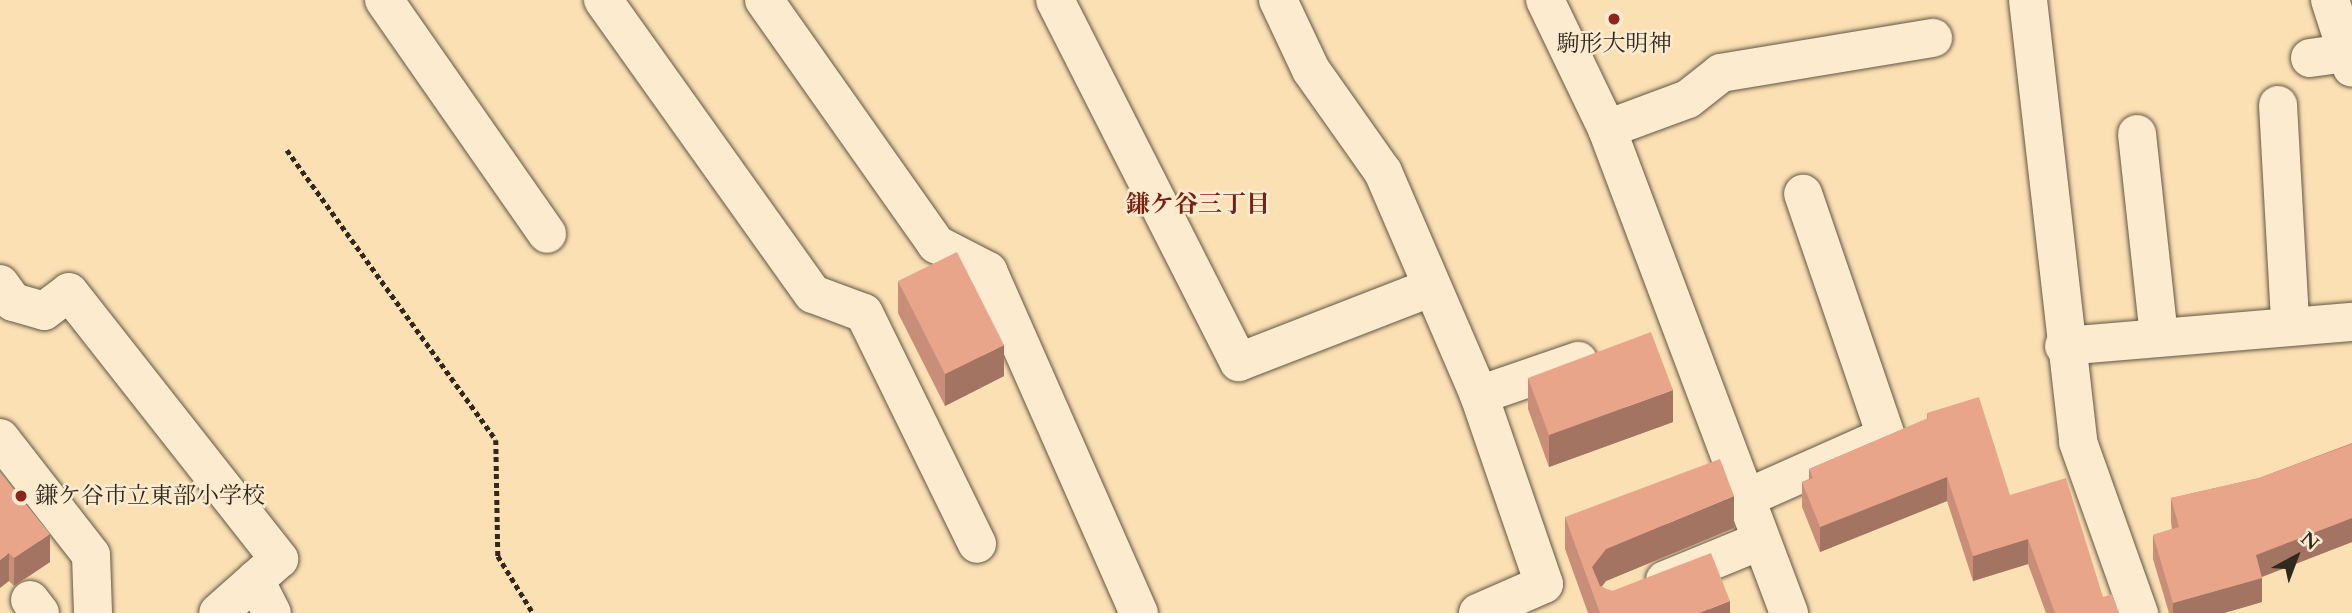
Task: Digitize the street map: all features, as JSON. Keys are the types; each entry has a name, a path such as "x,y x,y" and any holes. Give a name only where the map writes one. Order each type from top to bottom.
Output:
{"street":[{"path":"384,0 547,234"},
{"path":"603,0 813,294 864,313 977,544"},
{"path":"764,0 936,244 988,271 1139,613"},
{"path":"1055,0 1239,362 1430,288"},
{"path":"1278,0 1311,70 1383,172 1430,288 1479,395 1544,584 1478,613"},
{"path":"1545,0 1607,129 1679,327 1789,613"},
{"path":"2028,0 2064,346 2078,442 2139,613"},
{"path":"2330,0 2335,59"},
{"path":"1607,129 1688,99 1721,73 1933,38"},
{"path":"2278,105 2290,323"},
{"path":"2137,134 2160,337"},
{"path":"1744,499 1886,436 1803,194"},
{"path":"0,284 13,302 44,311 69,292 279,559 263,597 218,613"},
{"path":"2064,346 2290,323 2352,322"},
{"path":"1479,395 1679,327"},
{"path":"0,438 91,555 93,613"},
{"path":"1626,596 1760,541"}],"path":[{"path":"287,150 496,440 498,556 533,613"}],"building":[{"path":"957,252 1004,345 945,374 898,281"},
{"path":"1651,332 1673,390 1549,435 1528,378"},
{"path":"1979,397 2010,495 2066,478 2103,597 2112,594 2119,613 2055,613 2028,539 1973,556 1947,477 1820,527 1802,482 1813,478 1809,469 1928,418 1927,413"},
{"path":"2352,444 2352,518 2256,555 2262,578 2173,603 2153,535 2179,527 2171,498 2259,478"},
{"path":"1720,459 1734,496 1606,549 1592,567 1600,586 1612,591 1711,553 1730,601 1699,613 1600,613 1565,517"},
{"path":"0,473 50,534 14,558 9,553 0,560"}],"place":[{"name":"駒形大明神","path":"1614,19"},
{"name":"鎌ケ谷市立東部小学校","path":"21,496"}],"district":[{"name":"鎌ケ谷三丁目","path":"1198,205"}]}
